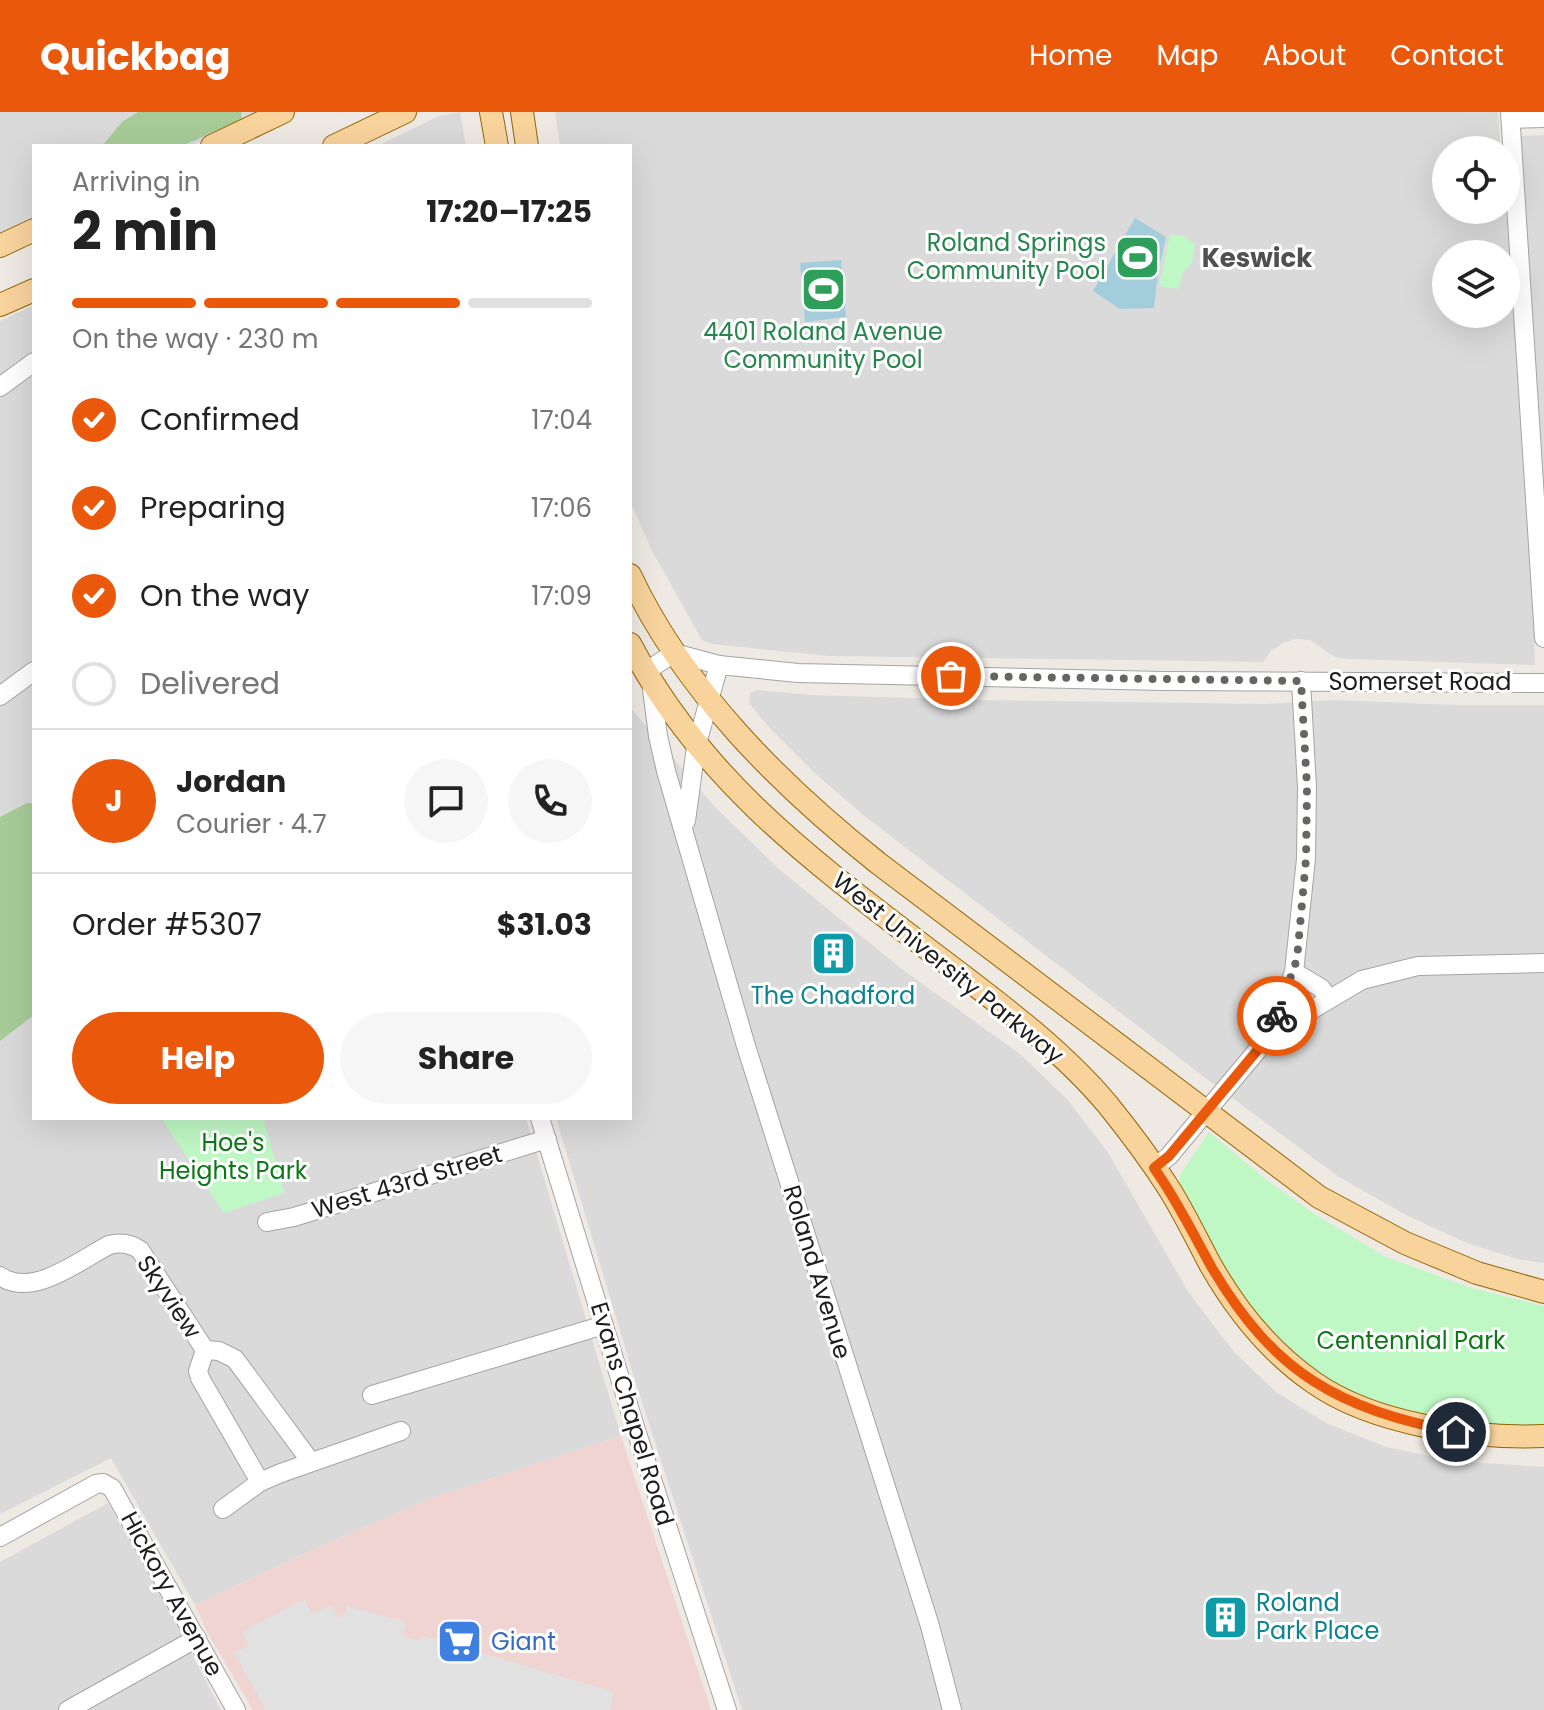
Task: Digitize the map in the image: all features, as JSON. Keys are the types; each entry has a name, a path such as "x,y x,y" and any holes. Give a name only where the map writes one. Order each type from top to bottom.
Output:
{"main road":[{"path":"216,144 283,112"},
{"path":"338,144 405,112"},
{"path":"491,112 497,144"},
{"path":"522,112 527,144"},
{"path":"0,246 32,231"},
{"path":"0,305 32,291"},
{"path":"632,579 674,653 710,697"},
{"name":"Roland Avenue","path":"632,648 648,677"},
{"name":"West University Parkway","path":"648,677 696,747 779,830 1052,1047 1108,1106 1154,1168 1234,1302 1258,1333 1284,1359 1318,1386 1338,1397 1420,1425 1495,1436 1544,1436"},
{"name":"West University Parkway","path":"710,697 783,782 820,816 1205,1113 1319,1197 1405,1243 1477,1273 1544,1292"}],"street":[{"path":"1544,118 1510,116 1544,638"},
{"path":"0,387 32,363"},
{"path":"648,677 674,653"},
{"name":"Somerset Road","path":"674,653 719,665 798,673 1544,683"},
{"name":"Roland Avenue","path":"686,832 696,747 719,665"},
{"path":"0,696 32,672"},
{"name":"Roland Avenue","path":"648,677 658,736 746,1046 930,1626 952,1710"},
{"path":"1271,1034 1294,972 1306,859 1307,787 1301,681"},
{"path":"1154,1168 1169,1156 1271,1034 1362,980 1418,966 1544,963"},
{"path":"1294,972 1307,977 1329,999"},
{"name":"Evans Chapel Road","path":"541,1120 727,1710"},
{"name":"West 43rd Street","path":"267,1222 294,1217 547,1139"},
{"name":"Skyview","path":"0,1276 20,1284 33,1282 52,1276 109,1245 133,1245 140,1250 205,1350 228,1354 235,1359 311,1462"},
{"path":"372,1395 604,1325"},
{"name":"Skyview","path":"205,1350 198,1371 200,1378 260,1482"},
{"path":"223,1509 260,1482 401,1431"},
{"name":"Hickory Avenue","path":"0,1537 96,1484 103,1483 112,1488 236,1710"},
{"path":"68,1710 197,1638"}],"shaded area":[{"path":"0,112 264,112 194,144 32,144 32,219 0,234"},
{"path":"460,112 466,144 381,144 439,116"},
{"path":"555,112 1498,112 1500,136 1432,136 1432,224 1507,224 1508,240 1432,240 1432,328 1515,328 1526,463 1535,665 1348,659 1335,657 1310,640 1296,639 1271,651 1263,662 828,656 712,644 702,640 652,551 632,506 632,144 560,144"},
{"path":"1544,135 1544,492 1521,136"},
{"path":"32,306 32,1120 165,1120 284,1193 264,1120 527,1120 621,1436 435,1497 195,1605 111,1458 0,1514 0,321"},
{"path":"757,690 810,695 981,700 1265,704 1336,700 1544,705 1544,1263 1517,1259 1467,1243 1406,1215 1339,1177 862,814 768,726 749,703 750,693"},
{"path":"632,709 714,806 780,870 903,970 1020,1054 1067,1099 1107,1151 1189,1293 1234,1352 1276,1392 1326,1423 1386,1447 1454,1461 1544,1467 1544,1710 742,1710 637,1387 557,1120 632,1120"},
{"path":"621,1436 711,1710 253,1710 207,1632 195,1605 435,1497"},
{"path":"108,1503 221,1710 0,1710 0,1562"},
{"path":"304,1599 312,1613 331,1606 342,1618 347,1606 406,1622 403,1634 417,1641 424,1636 614,1692 610,1710 266,1710 234,1652 249,1646 242,1632"}],"green space":[{"path":"138,112 241,112 242,119 186,144 104,144 122,122"},
{"path":"1170,235 1182,235 1195,244 1192,262 1183,273 1178,289 1159,286"},
{"path":"32,803 32,1017 0,1041 0,817"},
{"name":"Hoe's Heights Park","path":"162,1120 264,1120 284,1193 224,1213"},
{"name":"Centennial Park","path":"1209,1132 1268,1181 1316,1215 1386,1257 1468,1287 1544,1306 1544,1428 1481,1427 1401,1413 1319,1379 1259,1323 1222,1269 1179,1192 1180,1175"}],"water":[{"name":"Roland Springs Community Pool","path":"1135,218 1166,237 1154,308 1120,309 1093,291"},
{"name":"4401 Roland Avenue Community Pool","path":"841,260 846,317 805,322 800,263"}],"way so far":[{"path":"951,676 1301,681 1307,787 1306,859 1297,959 1277,1016"}],"place":[{"name":"Roland Springs Community Pool","path":"1137,257"},
{"name":"4401 Roland Avenue Community Pool","path":"823,290"},
{"name":"The Chadford","path":"833,954"},
{"name":"Roland Park Place","path":"1225,1617"},
{"name":"Giant","path":"460,1642"}],"district":[{"name":"Keswick","path":"1257,258"}],"route":[{"path":"1277,1016 1271,1034 1169,1156 1154,1168 1234,1302 1258,1333 1284,1359 1318,1386 1338,1397 1420,1425 1456,1432"}]}
